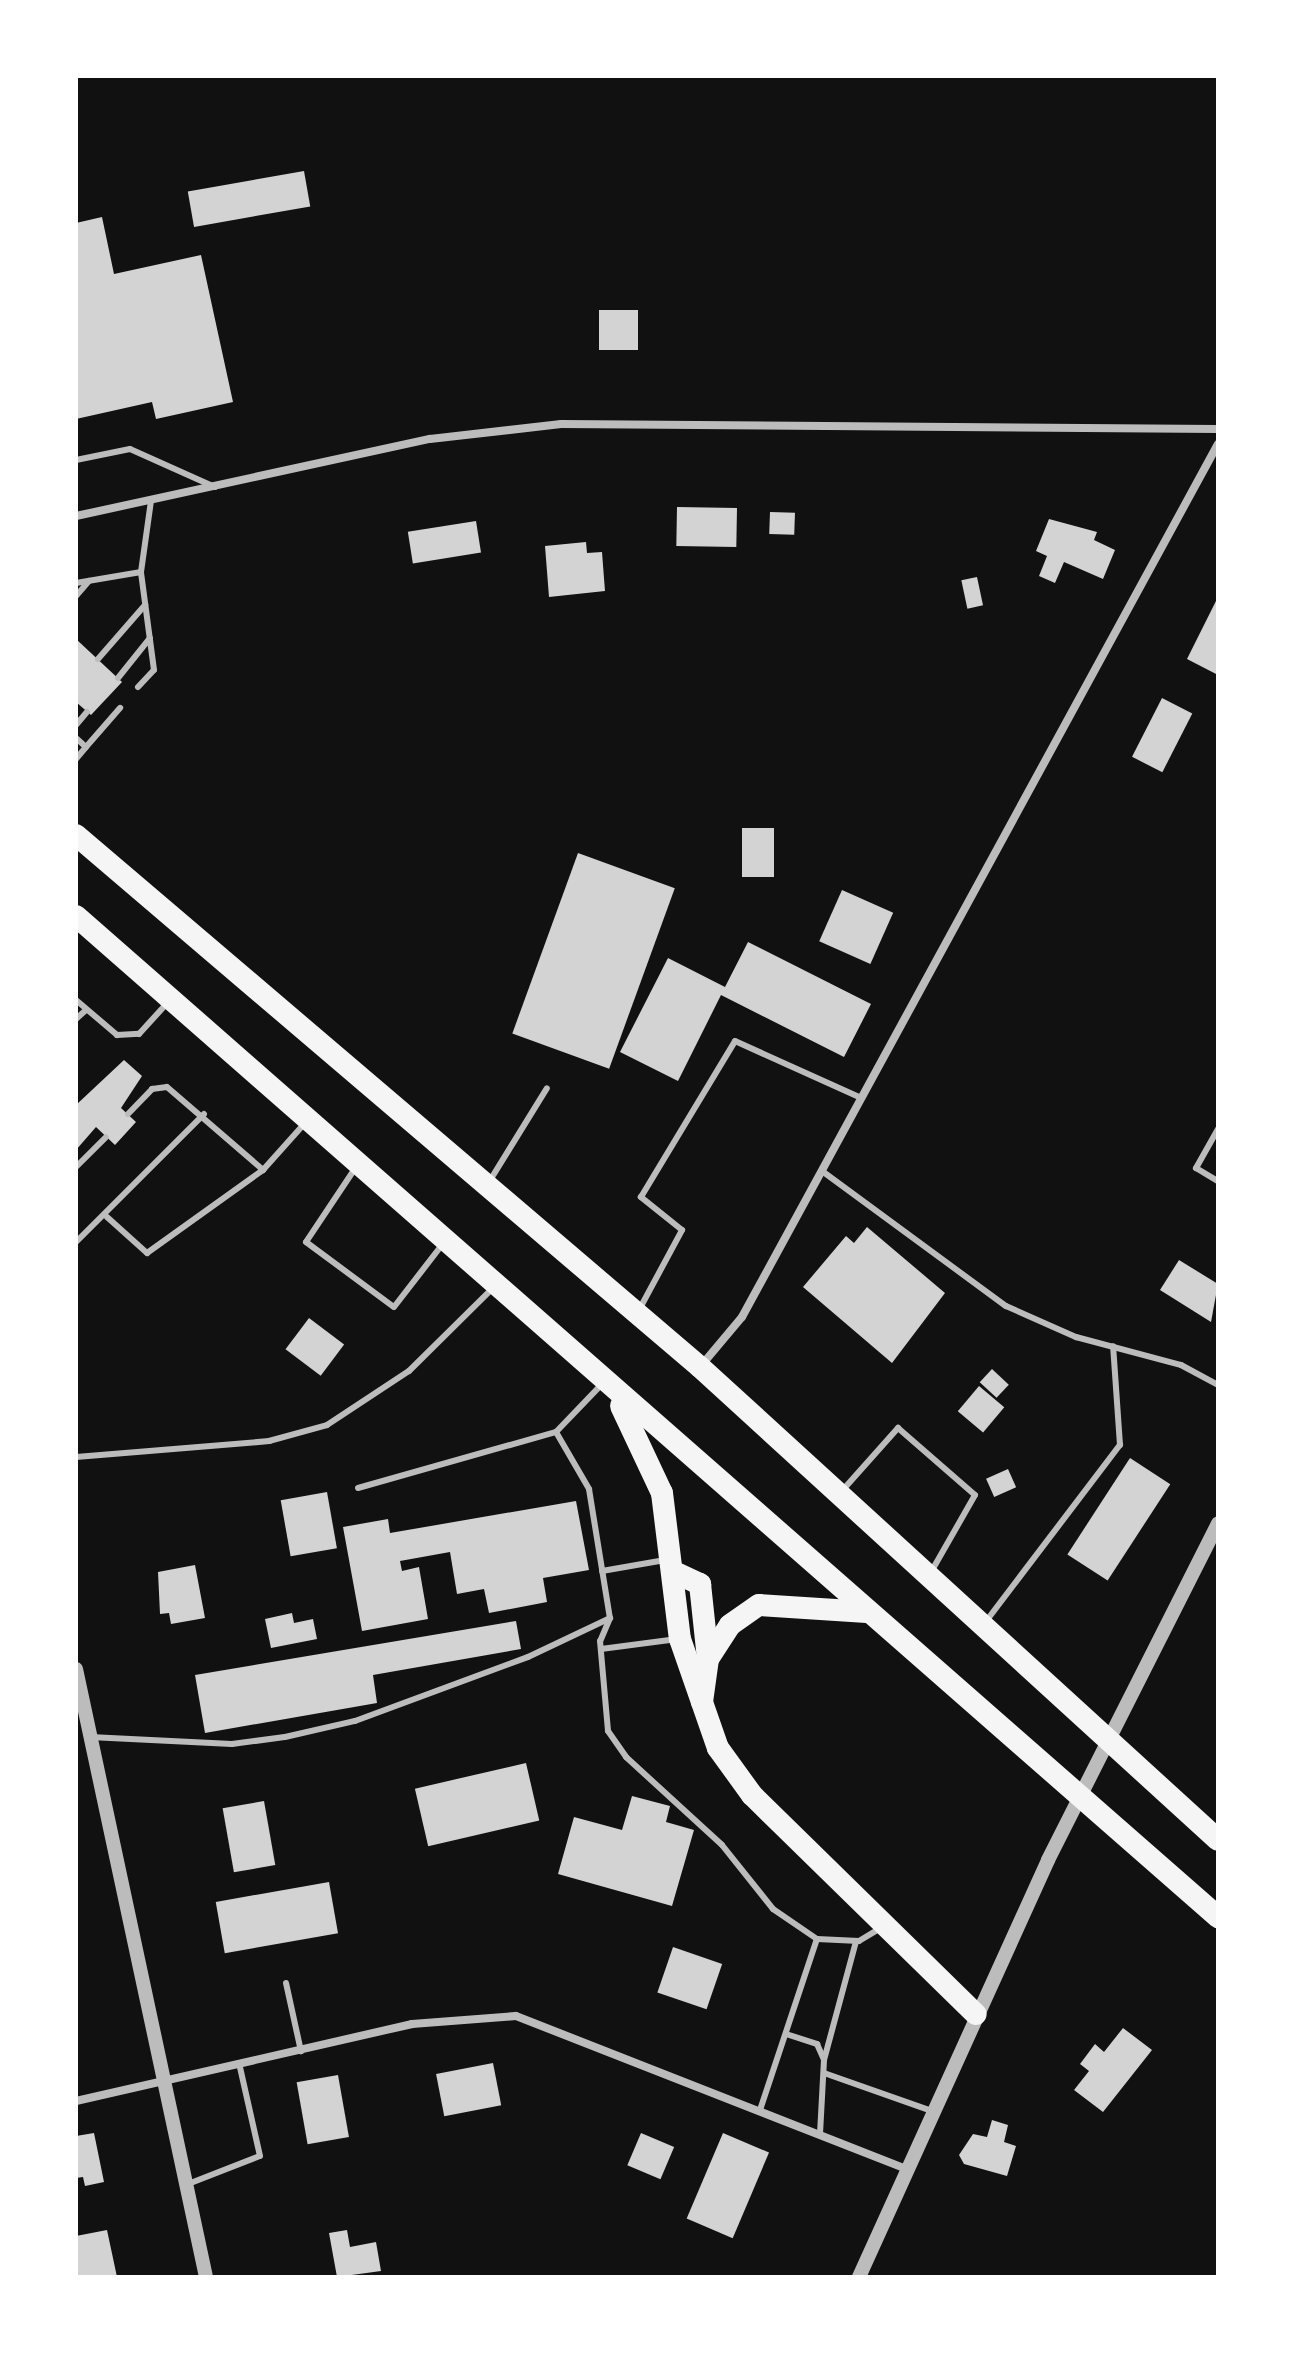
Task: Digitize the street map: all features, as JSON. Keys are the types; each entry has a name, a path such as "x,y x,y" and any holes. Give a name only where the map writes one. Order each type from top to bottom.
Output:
{"highway":[{"path":"76,835 700,1367 1218,1840"},
{"path":"76,916 1218,1917"},
{"path":"607,1384 643,1440 662,1493 680,1639 701,1711 752,1795 976,2014"},
{"path":"673,1566 700,1584 708,1659 701,1711"},
{"path":"708,1659 730,1625 759,1605 867,1612"}],"street":[{"path":"76,516 430,439 561,424 1218,429"},
{"path":"700,1367 742,1317 1218,444"},
{"path":"859,2277 1048,1860 1218,1524"},
{"path":"76,1669 161,2085 206,2277"},
{"path":"76,2101 240,2067 412,2024 516,2016 906,2169"}],"lane":[{"path":"76,460 130,449 216,487"},
{"path":"138,687 154,670 141,572 151,501"},
{"path":"76,583 141,572"},
{"path":"76,596 91,579"},
{"path":"98,659 145,605"},
{"path":"118,678 150,638"},
{"path":"76,759 120,708"},
{"path":"76,725 87,712"},
{"path":"76,738 86,747"},
{"path":"76,1000 117,1035 139,1034 170,999"},
{"path":"76,1019 86,1010"},
{"path":"638,1314 682,1230 641,1197 735,1041 861,1098"},
{"path":"128,1114 152,1089 167,1087 187,1098 263,1170"},
{"path":"487,1185 547,1088"},
{"path":"76,1242 107,1217 204,1114"},
{"path":"107,1217 147,1253 263,1170 308,1120"},
{"path":"1218,1129 1196,1168 1218,1181"},
{"path":"76,1167 106,1137"},
{"path":"358,1165 306,1242 394,1307 445,1241"},
{"path":"822,1171 1006,1306 1113,1346 1181,1365 1218,1385"},
{"path":"76,1457 269,1441 327,1425 409,1371 495,1286"},
{"path":"982,1626 1120,1445 1113,1346"},
{"path":"358,1488 556,1432 607,1384"},
{"path":"839,1494 898,1428 975,1495 928,1577"},
{"path":"556,1432 589,1489 610,1618 601,1649 608,1731 626,1757 722,1845 773,1909 817,1939 856,1941 885,1925"},
{"path":"602,1571 673,1566"},
{"path":"90,1737 232,1744 299,1734 528,1657 610,1618"},
{"path":"601,1649 680,1639"},
{"path":"760,2110 817,1939"},
{"path":"820,2135 824,2060 856,1941"},
{"path":"286,1983 301,2051"},
{"path":"786,2034 817,2044 824,2060"},
{"path":"184,2186 260,2156 240,2067"},
{"path":"824,2073 932,2111"}],"building":[{"path":"304,171 310,206 194,227 188,191"},
{"path":"102,217 114,274 201,255 233,402 156,419 152,402 76,419 76,223"},
{"path":"599,310 638,310 638,350 599,350"},
{"path":"677,507 737,508 736,547 676,546"},
{"path":"770,512 795,513 794,535 769,534"},
{"path":"1049,519 1097,532 1094,540 1115,550 1103,579 1064,562 1055,583 1039,576 1047,556 1036,551"},
{"path":"476,521 481,553 413,563 408,532"},
{"path":"586,542 587,553 602,552 605,591 549,597 545,546"},
{"path":"977,577 983,605 967,609 961,580"},
{"path":"1218,597 1218,675 1187,659"},
{"path":"76,639 122,682 91,715 76,702"},
{"path":"1162,698 1192,713 1162,772 1132,757"},
{"path":"742,828 774,828 774,877 742,877"},
{"path":"578,853 675,888 609,1069 512,1033"},
{"path":"842,890 893,913 870,964 819,941"},
{"path":"748,942 871,1004 844,1057 721,995 678,1081 620,1052 668,958 725,987"},
{"path":"124,1060 142,1076 121,1108 136,1122 115,1145 96,1127 76,1150 76,1105"},
{"path":"867,1227 945,1293 892,1363 803,1287 846,1236 854,1243"},
{"path":"1179,1260 1218,1284 1211,1322 1160,1290"},
{"path":"309,1318 344,1344 321,1376 286,1349"},
{"path":"992,1369 1009,1385 997,1398 980,1382"},
{"path":"979,1386 1004,1407 983,1432 958,1411"},
{"path":"1130,1458 1170,1484 1108,1581 1067,1554"},
{"path":"1008,1469 1016,1487 994,1497 986,1479"},
{"path":"327,1492 337,1548 291,1556 281,1500"},
{"path":"576,1501 589,1570 543,1578 547,1602 489,1613 484,1589 457,1594 450,1552 400,1561 402,1571 419,1567 428,1619 362,1631 343,1527 388,1519 390,1533"},
{"path":"195,1565 205,1618 171,1624 169,1613 160,1614 158,1572"},
{"path":"292,1613 294,1623 313,1619 317,1639 271,1648 265,1619"},
{"path":"516,1621 521,1649 373,1675 377,1703 205,1733 195,1675"},
{"path":"526,1763 539,1820 428,1846 415,1789"},
{"path":"632,1796 670,1806 666,1822 694,1830 672,1906 558,1874 574,1817 622,1830"},
{"path":"264,1801 275,1865 234,1872 223,1808"},
{"path":"329,1882 338,1933 225,1953 216,1902"},
{"path":"673,1947 722,1964 707,2009 657,1992"},
{"path":"1123,2028 1152,2050 1103,2112 1074,2090 1089,2071 1080,2064 1095,2044 1104,2052"},
{"path":"493,2063 501,2105 444,2116 436,2074"},
{"path":"338,2075 349,2137 308,2144 297,2082"},
{"path":"992,2120 1008,2125 1004,2142 1016,2146 1007,2176 964,2164 959,2155 973,2134 987,2137"},
{"path":"94,2133 104,2182 85,2186 83,2177 76,2178 76,2136"},
{"path":"641,2133 674,2147 660,2179 627,2165"},
{"path":"723,2133 769,2153 733,2238 687,2219"},
{"path":"107,2230 117,2277 76,2277 76,2236"},
{"path":"347,2230 350,2247 376,2242 381,2271 337,2277 329,2233"}]}
